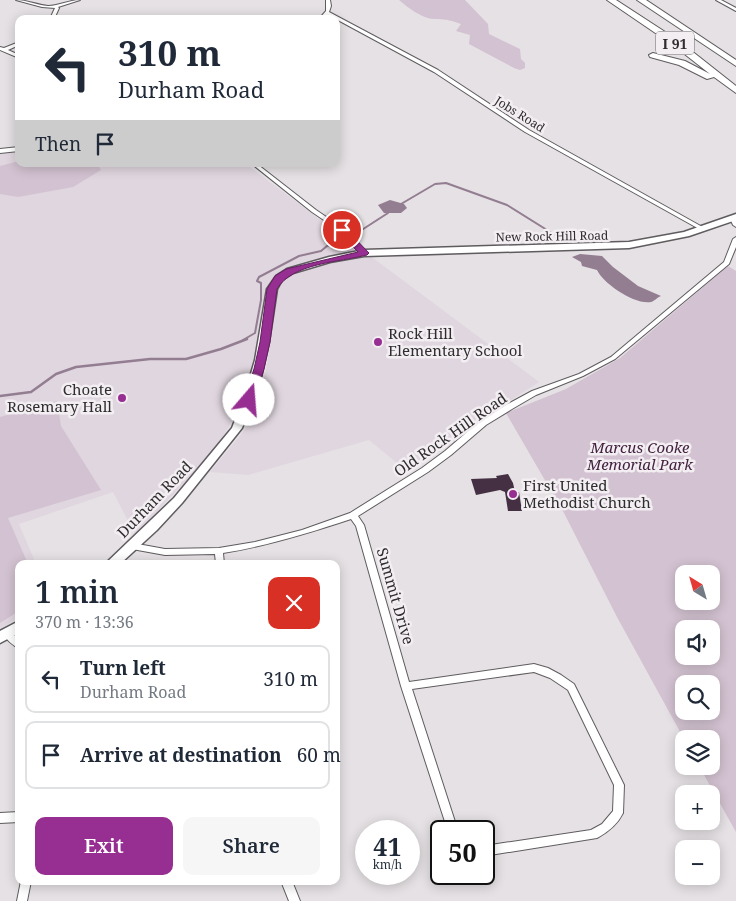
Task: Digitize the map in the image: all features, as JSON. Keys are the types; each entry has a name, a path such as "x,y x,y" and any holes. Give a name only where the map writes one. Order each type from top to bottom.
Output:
{"highway":[{"name":"I 91","path":"611,0 686,51 736,90"},
{"name":"I 91","path":"641,0 736,64"},
{"path":"653,55 673,60 701,72 736,97"}],"main road":[{"name":"New Rock Hill Road","path":"364,253 617,246 657,241 735,220"},
{"name":"Durham Road","path":"116,560 190,489 236,430 249,400 259,369 272,289 279,278 290,271 306,266 364,253"},
{"path":"3,636 15,628"}],"street":[{"path":"18,0 40,7 57,8 78,0"},
{"path":"327,13 328,0"},
{"path":"718,0 736,10"},
{"path":"54,15 57,8"},
{"name":"Jobs Road","path":"327,13 331,15"},
{"name":"Jobs Road","path":"340,20 436,71 527,132 703,229"},
{"path":"6,49 15,46"},
{"path":"0,48 15,54"},
{"path":"0,151 15,149"},
{"path":"258,167 314,211 342,230 364,253"},
{"name":"Old Rock Hill Road","path":"132,546 166,552 219,551 279,538 353,515 424,470 448,453 483,423 509,406 581,375 614,358 727,263 736,239"},
{"name":"Summit Drive","path":"353,515 360,525 406,686 449,820"},
{"path":"219,551 220,560"},
{"path":"3,636 15,643"},
{"path":"406,686 534,668 547,671 561,678 571,687 619,785 618,813 606,827 593,835 495,849"},
{"path":"0,818 15,817"},
{"path":"22,901 25,885"},
{"path":"288,885 295,901"}],"shaded area":[{"name":"Choate Rosemary Hall","path":"15,152 15,167 250,167 343,237 355,250 350,253 298,265 282,272 271,282 266,290 262,332 241,405 219,444 197,470 135,534 113,492 19,524 34,560 15,560 15,620 0,629 0,154"},
{"path":"390,200 404,204 407,208 401,213 384,213 378,205"},
{"path":"580,254 602,256 638,286 661,296 651,302 628,297 612,287 597,270 582,266 581,262 572,257"},
{"name":"Rock Hill Elementary School","path":"369,255 539,382 485,417 454,443 403,468 369,440 248,475 210,472 252,421 266,371 279,281 295,270"}],"green space":[{"path":"399,0 465,0 488,24 489,34 520,49 521,59 525,63 525,68 520,70 514,68 469,44 470,35 456,31 461,24 425,17"},
{"path":"15,162 15,167 99,167 101,170 73,187 18,197 0,194 0,166"},
{"name":"Marcus Cooke Memorial Park","path":"728,266 736,271 736,832 720,803 720,785 710,785 704,775 720,775 720,730 679,730 617,617 564,513 506,413 566,389 620,358"},
{"path":"57,401 61,426 101,490 8,518 26,560 15,560 15,614 0,623 0,417"}],"building":[{"name":"First United Methodist Church","path":"508,474 515,492 519,492 522,511 508,511 505,492 500,490 476,495 471,479 497,478 496,476"}],"waterway":[{"path":"401,204 435,184 446,183 507,205 571,245"},
{"path":"357,233 388,213"},
{"path":"243,340 255,333 261,300 261,283 257,281 259,277 299,256 321,251 327,246 344,240"},
{"path":"0,396 31,392 56,374 76,367 150,359 186,359 247,339"}],"place":[{"name":"Rock Hill Elementary School","path":"378,342"},
{"name":"Choate Rosemary Hall","path":"122,398"},
{"name":"First United Methodist Church","path":"513,494"}],"route":[{"path":"249,400 265,342 272,289 279,278 290,271 364,253 342,230"}]}
